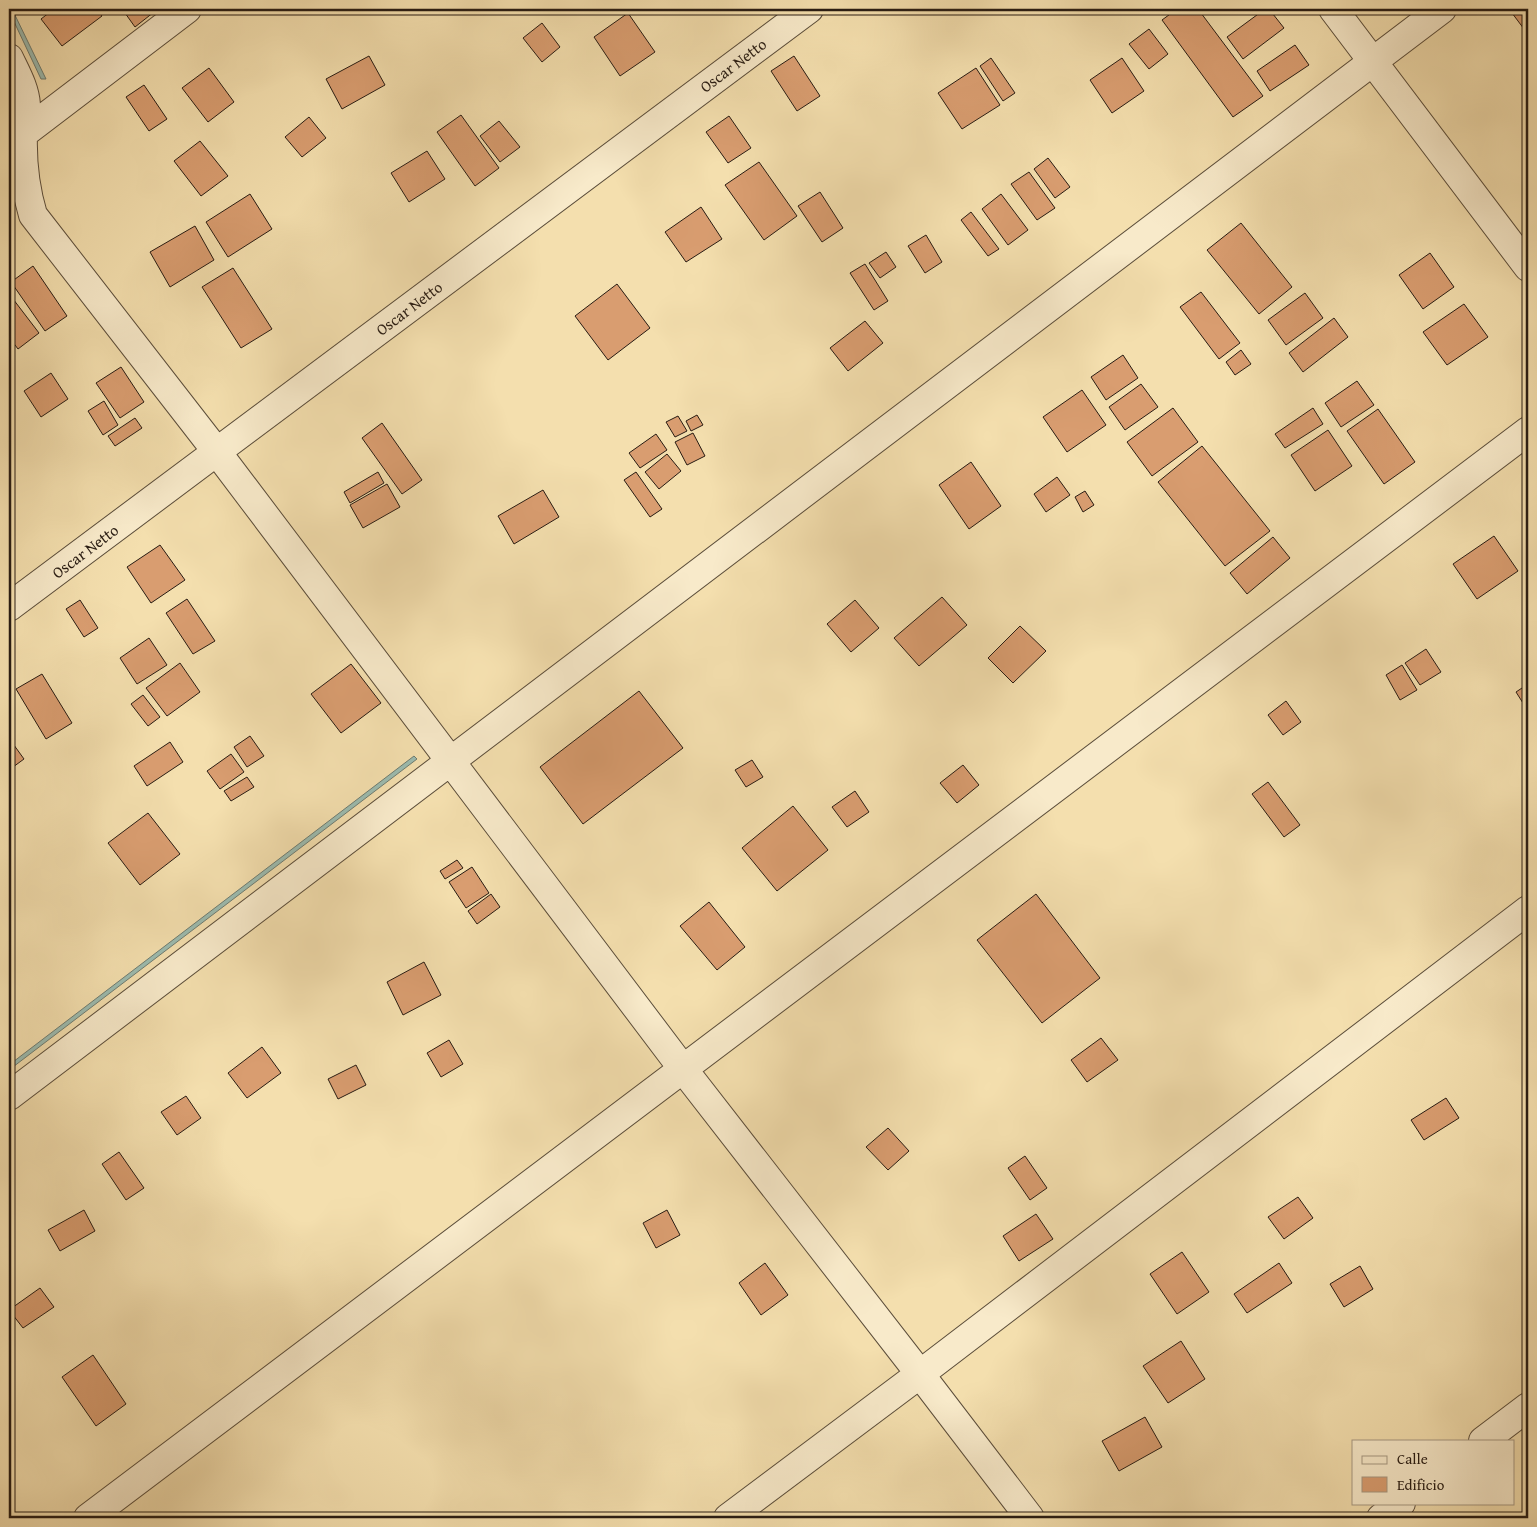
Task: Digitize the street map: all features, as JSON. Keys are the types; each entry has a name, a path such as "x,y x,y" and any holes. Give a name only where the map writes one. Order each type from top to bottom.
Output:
{"street":[{"path":"16,139 187,9"},
{"name":"Oscar Netto","path":"9,607 809,9"},
{"path":"1333,9 1528,267"},
{"path":"9,1096 1442,9"},
{"path":"9,58 22,86 26,106 16,139 23,167 26,192 33,215 217,452 683,1069 1030,1518"},
{"path":"88,1518 1528,431"},
{"path":"728,1518 920,1374 1528,910"},
{"path":"1485,1440 1528,1407"},
{"path":"1381,1518 1400,1504"}],"shaded area":[{"path":"9,9 12,9 46,79 41,79"},
{"path":"414,756 417,759 9,1070 9,1065"}],"building":[{"path":"54,9 97,9 102,16 62,46 41,19"},
{"path":"131,9 152,9 154,12 135,27 125,13"},
{"path":"1177,9 1198,9 1263,96 1233,117 1162,20"},
{"path":"1265,9 1269,9 1284,28 1243,59 1227,37"},
{"path":"1509,9 1528,9 1527,33"},
{"path":"628,13 655,52 620,76 594,37"},
{"path":"542,23 560,47 542,62 523,38"},
{"path":"1149,29 1168,54 1149,69 1129,44"},
{"path":"1295,45 1309,65 1270,91 1257,71"},
{"path":"369,56 385,85 342,109 326,79"},
{"path":"794,56 820,96 797,111 771,71"},
{"path":"991,58 1015,93 1003,101 980,66"},
{"path":"1122,58 1144,91 1112,113 1090,80"},
{"path":"209,68 234,102 208,122 182,88"},
{"path":"976,68 1000,105 962,129 938,93"},
{"path":"144,85 167,119 149,131 126,97"},
{"path":"461,115 499,168 475,186 437,132"},
{"path":"729,116 751,148 728,163 706,132"},
{"path":"309,117 326,138 302,157 285,137"},
{"path":"499,121 520,147 500,162 480,136"},
{"path":"200,141 228,176 201,196 174,161"},
{"path":"427,151 445,179 409,202 391,173"},
{"path":"1048,158 1070,187 1055,198 1034,169"},
{"path":"759,162 797,216 764,240 725,185"},
{"path":"1029,172 1055,208 1037,220 1011,184"},
{"path":"820,192 843,228 822,242 798,206"},
{"path":"250,194 272,229 228,257 206,222"},
{"path":"1001,194 1028,230 1008,245 982,209"},
{"path":"701,207 722,239 686,262 665,232"},
{"path":"971,212 999,249 988,256 961,220"},
{"path":"1241,223 1292,287 1259,314 1207,250"},
{"path":"195,226 214,260 170,287 150,252"},
{"path":"926,235 942,262 925,273 908,246"},
{"path":"886,252 896,267 880,278 869,263"},
{"path":"1430,253 1454,287 1423,309 1399,275"},
{"path":"865,264 888,301 874,310 850,273"},
{"path":"33,266 67,316 45,331 11,282"},
{"path":"233,268 272,329 241,348 202,287"},
{"path":"617,284 650,328 608,360 575,316"},
{"path":"1201,292 1240,343 1219,359 1180,307"},
{"path":"1305,293 1323,318 1286,345 1268,320"},
{"path":"10,295 39,333 18,349 9,337"},
{"path":"1464,304 1488,337 1447,365 1423,332"},
{"path":"1334,318 1348,337 1303,372 1289,353"},
{"path":"865,321 883,343 848,371 830,348"},
{"path":"1241,350 1251,364 1235,375 1226,362"},
{"path":"1123,355 1138,378 1106,400 1091,377"},
{"path":"121,367 144,402 120,418 96,383"},
{"path":"51,373 68,399 41,417 24,391"},
{"path":"1357,381 1374,405 1341,427 1325,403"},
{"path":"1141,384 1158,407 1125,430 1109,407"},
{"path":"1082,390 1106,425 1067,452 1043,417"},
{"path":"104,401 118,425 103,435 88,411"},
{"path":"1173,408 1198,442 1152,476 1127,442"},
{"path":"1313,408 1323,424 1285,448 1275,434"},
{"path":"1378,409 1415,462 1384,484 1347,431"},
{"path":"697,415 703,425 691,431 686,421"},
{"path":"678,416 687,431 675,437 666,422"},
{"path":"135,418 142,428 115,446 108,436"},
{"path":"382,423 422,480 402,494 362,438"},
{"path":"1328,430 1352,466 1315,491 1291,455"},
{"path":"693,433 705,456 687,465 675,442"},
{"path":"656,434 667,450 640,468 629,453"},
{"path":"1202,446 1270,531 1225,566 1158,482"},
{"path":"667,454 681,471 659,489 645,472"},
{"path":"971,462 1001,506 969,529 939,485"},
{"path":"378,472 384,483 350,503 344,492"},
{"path":"636,472 662,509 650,517 624,480"},
{"path":"1057,477 1070,495 1046,512 1034,494"},
{"path":"387,484 400,507 363,528 350,505"},
{"path":"543,490 559,517 514,544 498,516"},
{"path":"1085,491 1094,505 1083,512 1075,497"},
{"path":"1494,536 1518,571 1477,599 1453,564"},
{"path":"1273,537 1290,558 1247,594 1230,573"},
{"path":"160,545 185,580 151,603 127,567"},
{"path":"942,597 967,625 919,666 894,638"},
{"path":"187,599 215,641 193,654 166,613"},
{"path":"80,600 98,628 84,637 66,609"},
{"path":"855,600 879,628 851,652 827,624"},
{"path":"1020,626 1046,651 1013,683 988,658"},
{"path":"149,638 167,665 137,684 120,658"},
{"path":"1426,649 1441,672 1420,685 1405,663"},
{"path":"180,663 200,692 167,716 146,688"},
{"path":"351,664 381,703 341,733 311,694"},
{"path":"1402,665 1417,690 1400,700 1386,675"},
{"path":"42,674 72,723 46,739 16,689"},
{"path":"1528,684 1528,711 1516,692"},
{"path":"639,691 683,748 583,824 540,767"},
{"path":"143,695 160,717 148,726 131,704"},
{"path":"1286,701 1301,722 1283,735 1268,715"},
{"path":"250,736 264,756 247,767 234,747"},
{"path":"11,741 24,759 9,770 9,742"},
{"path":"170,742 183,762 147,786 134,766"},
{"path":"231,754 244,772 220,789 207,771"},
{"path":"752,760 763,777 746,787 735,770"},
{"path":"963,765 979,785 957,803 940,783"},
{"path":"247,777 254,787 231,801 224,791"},
{"path":"1268,782 1300,825 1284,837 1252,794"},
{"path":"855,791 869,812 847,827 832,807"},
{"path":"793,806 828,850 777,891 742,848"},
{"path":"148,813 180,854 140,885 108,843"},
{"path":"457,860 463,868 445,879 440,871"},
{"path":"472,867 489,893 466,908 449,882"},
{"path":"491,894 500,907 477,924 468,911"},
{"path":"1036,894 1100,978 1042,1023 977,940"},
{"path":"709,902 745,947 717,970 680,926"},
{"path":"424,962 441,995 403,1015 387,982"},
{"path":"1101,1038 1118,1060 1087,1082 1071,1060"},
{"path":"449,1040 463,1064 441,1077 427,1053"},
{"path":"262,1047 281,1073 247,1098 228,1073"},
{"path":"356,1065 366,1085 338,1099 328,1079"},
{"path":"186,1096 201,1118 177,1135 161,1112"},
{"path":"1446,1098 1459,1118 1424,1140 1411,1120"},
{"path":"888,1128 909,1151 888,1170 866,1147"},
{"path":"119,1152 144,1188 126,1200 102,1164"},
{"path":"1025,1156 1047,1188 1030,1200 1008,1168"},
{"path":"1298,1197 1313,1218 1284,1239 1268,1217"},
{"path":"84,1210 95,1231 60,1251 48,1230"},
{"path":"667,1210 680,1235 656,1248 643,1223"},
{"path":"1036,1214 1053,1239 1019,1261 1003,1236"},
{"path":"1182,1252 1209,1292 1177,1314 1150,1274"},
{"path":"765,1263 788,1295 761,1315 739,1283"},
{"path":"1279,1263 1292,1283 1247,1313 1234,1294"},
{"path":"1360,1266 1373,1289 1344,1307 1330,1284"},
{"path":"40,1288 54,1307 23,1328 9,1310"},
{"path":"1181,1341 1205,1379 1168,1403 1143,1366"},
{"path":"93,1355 126,1404 96,1426 62,1377"},
{"path":"1145,1417 1162,1447 1119,1471 1102,1441"}]}
